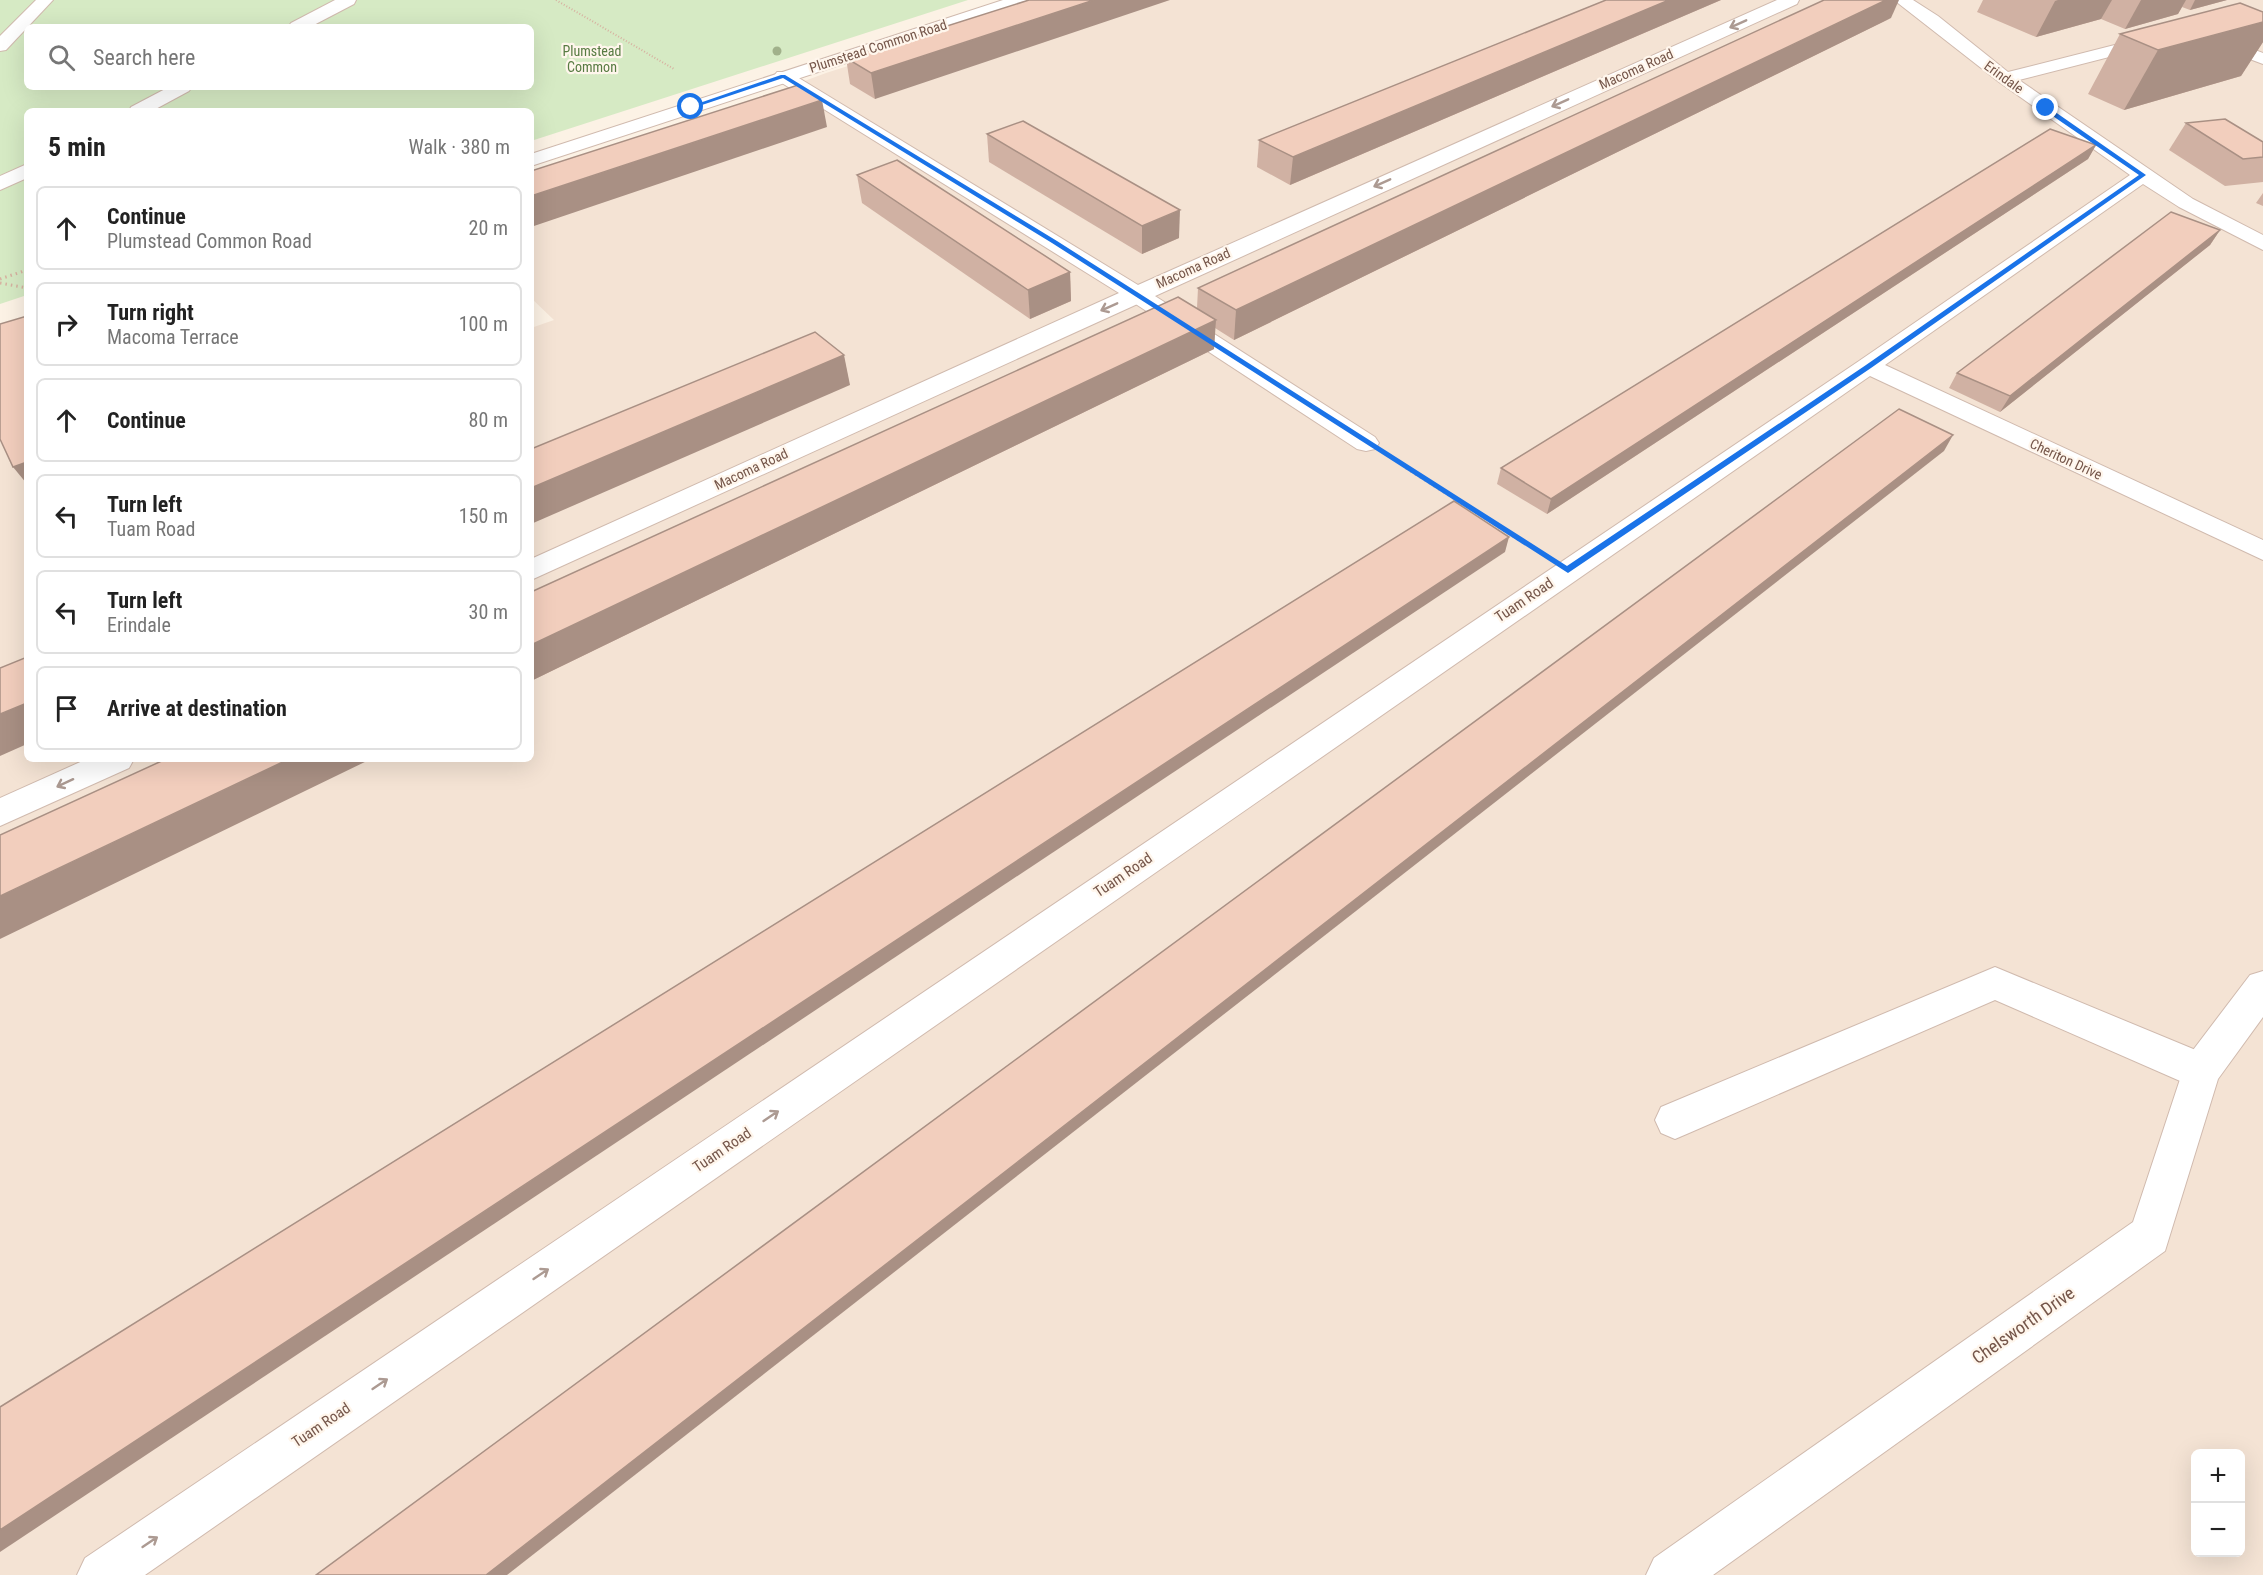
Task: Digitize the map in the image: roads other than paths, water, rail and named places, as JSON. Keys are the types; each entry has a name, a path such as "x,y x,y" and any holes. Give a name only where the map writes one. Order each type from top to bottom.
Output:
{"street":[{"path":"0,46 45,0"},
{"path":"303,24 348,0"},
{"name":"Plumstead Common Road","path":"534,159 1020,0"},
{"name":"Macoma Road","path":"534,569 1136,294 1791,0"},
{"name":"Erindale","path":"1902,0 1932,20 2005,78 2143,175 2186,203 2263,244"},
{"path":"2222,22 2202,31 2263,59"},
{"path":"2005,78 2169,36"},
{"path":"783,76 1136,294 1366,443"},
{"path":"144,108 177,90"},
{"path":"0,184 24,172"},
{"name":"Tuam Road","path":"102,1575 1868,366 2143,175"},
{"name":"Cheriton Drive","path":"1868,366 2263,551"},
{"path":"0,813 111,762"},
{"path":"1675,1120 1995,983 2201,1071"},
{"name":"Chelsworth Drive","path":"1671,1575 2150,1236 2201,1071 2263,987"}],"park label":[{"name":"Plumstead Common","path":"592,60"}]}
